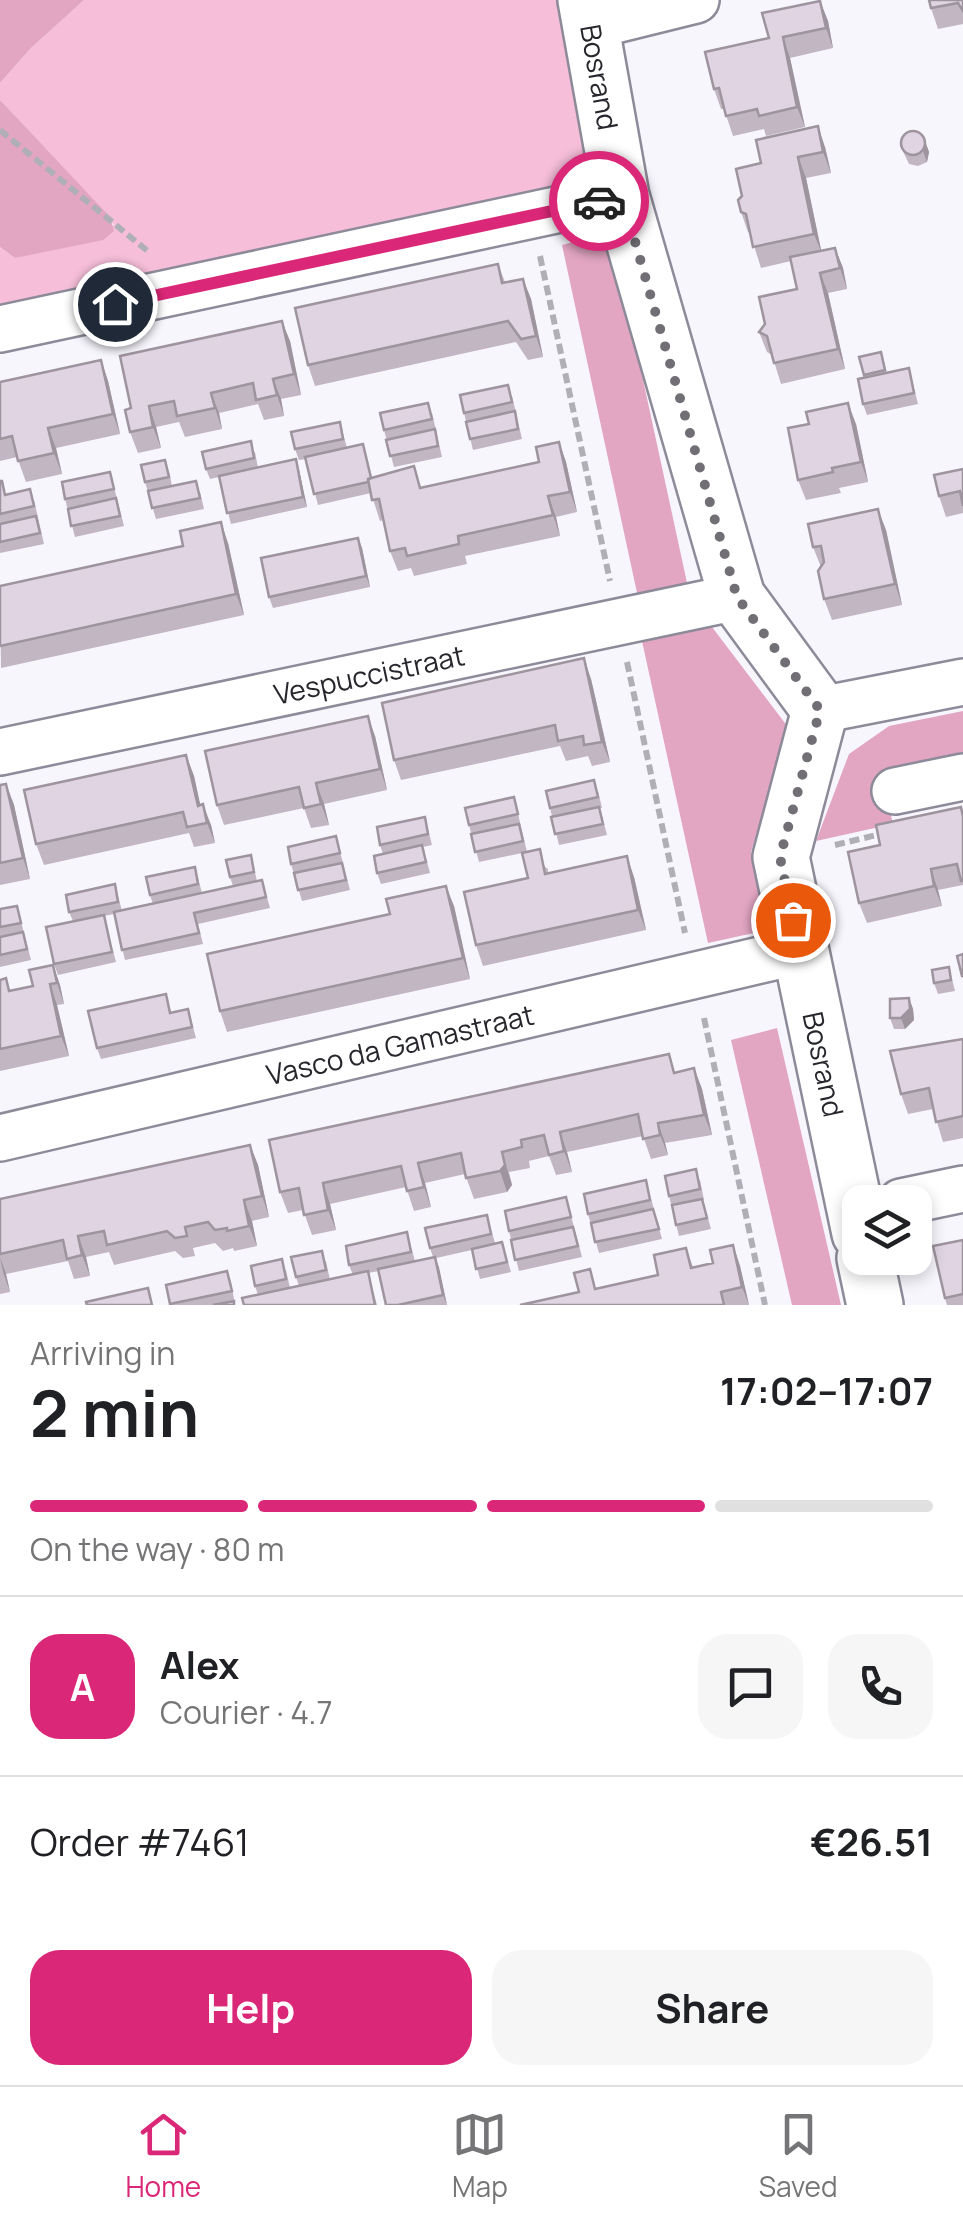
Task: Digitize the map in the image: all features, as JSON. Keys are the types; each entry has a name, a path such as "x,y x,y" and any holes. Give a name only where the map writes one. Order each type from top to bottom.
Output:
{"street":[{"path":"588,13 696,0"},
{"name":"Bosrand","path":"588,13 622,196 737,597 820,710 780,857 799,951 858,1185"},
{"path":"0,329 622,196"},
{"name":"Vespuccistraat","path":"0,752 737,597"},
{"path":"820,710 963,682"},
{"path":"895,791 963,777"},
{"name":"Vasco da Gamastraat","path":"0,1138 799,951"},
{"path":"932,1200 963,1189"},
{"name":"Bosrand","path":"872,1275 875,1305"}],"path":[{"path":"0,130 192,288"},
{"path":"532,216 766,1305"},
{"path":"780,857 903,830 895,791"}],"shaded area":[{"path":"0,0 84,0 31,48 0,83"},
{"path":"84,0 557,0 591,157 579,189 0,310 0,247 15,258 114,225 0,100 0,83 31,48"},
{"path":"0,100 110,217 114,231 103,240 15,258 0,247"},
{"path":"611,232 689,592 639,602 562,245"},
{"path":"712,627 788,727 751,852 768,930 708,943 642,641"},
{"path":"963,711 963,753 881,771 893,824 816,841 849,754 889,726"},
{"path":"777,1028 841,1305 792,1305 731,1040"}],"building":[{"path":"929,0 963,0 963,11 958,3 931,8"},
{"path":"820,1 826,28 783,37 797,107 759,116 757,109 726,116 705,52 769,38 762,13"},
{"path":"818,126 823,152 798,157 814,234 753,247 746,214 741,212 738,200 742,196 736,169 761,163 756,140"},
{"path":"913,131 922,134 922,152 913,155 904,152 901,143 904,134"},
{"path":"835,248 840,268 820,273 838,349 774,363 767,336 759,332 765,324 759,297 797,289 790,257"},
{"path":"498,264 502,283 523,279 536,336 521,339 508,321 308,365 295,308"},
{"path":"282,321 294,374 273,379 277,395 256,400 253,383 211,393 215,408 177,416 174,401 149,406 153,427 130,432 125,410 131,408 120,356"},
{"path":"881,352 885,370 864,375 859,357"},
{"path":"101,360 113,414 48,428 54,453 18,461 12,436 0,439 0,382"},
{"path":"909,368 914,393 863,404 858,379"},
{"path":"508,385 512,402 464,413 460,395"},
{"path":"428,403 432,419 384,430 380,413"},
{"path":"848,403 861,462 798,480 788,428 809,424 806,412"},
{"path":"515,411 518,429 470,439 466,422"},
{"path":"340,422 343,439 295,449 291,432"},
{"path":"435,429 438,446 390,456 386,440"},
{"path":"251,441 254,458 206,469 202,452"},
{"path":"559,442 570,492 548,496 553,515 458,536 459,544 407,556 405,548 390,551 379,499 372,500 368,479 414,466 420,488 539,462 536,447"},
{"path":"363,444 371,478 368,482 314,494 305,457"},
{"path":"296,459 303,497 227,513 219,476"},
{"path":"165,460 169,477 145,482 141,465"},
{"path":"963,469 963,506 960,491 939,496 934,475"},
{"path":"110,472 114,489 65,499 62,482"},
{"path":"0,481 5,495 30,489 34,506 0,514"},
{"path":"196,481 200,498 152,508 148,491"},
{"path":"116,498 120,516 71,526 68,509"},
{"path":"878,509 895,584 824,599 818,571 824,562 821,546 813,547 808,524"},
{"path":"36,516 40,533 0,542 0,524"},
{"path":"221,522 236,594 0,646 0,586 183,546 180,531"},
{"path":"358,538 366,576 269,597 261,558"},
{"path":"584,658 602,742 584,745 583,736 558,741 555,725 394,760 382,703"},
{"path":"368,716 380,769 316,783 321,804 304,808 299,787 217,805 205,751"},
{"path":"186,755 198,806 203,804 207,823 187,827 183,812 36,844 24,790"},
{"path":"594,780 598,797 550,808 546,791"},
{"path":"6,784 23,858 0,863 0,785"},
{"path":"514,797 518,814 469,825 465,808"},
{"path":"599,807 603,824 555,834 551,817"},
{"path":"961,807 963,881 957,864 931,869 934,886 859,903 848,852 880,845 876,825"},
{"path":"425,817 428,834 380,845 377,827"},
{"path":"519,824 523,841 475,852 471,834"},
{"path":"336,836 340,853 291,864 288,847"},
{"path":"422,845 426,862 377,873 374,856"},
{"path":"540,849 545,874 627,856 638,910 476,945 464,892 528,878 522,853"},
{"path":"251,855 254,872 230,877 226,860"},
{"path":"342,863 346,880 298,890 294,873"},
{"path":"195,867 198,884 150,895 146,877"},
{"path":"262,880 266,897 194,913 199,933 122,950 114,912"},
{"path":"115,884 118,902 69,912 66,895"},
{"path":"446,886 463,958 220,1011 207,954 390,914 386,899"},
{"path":"17,906 21,923 0,927 0,909"},
{"path":"104,915 112,952 54,964 46,927"},
{"path":"23,932 27,949 0,955 0,937"},
{"path":"963,954 963,976 962,976 957,956"},
{"path":"53,965 57,983 50,984 61,1036 0,1049 0,980 6,978 9,991 33,986 29,970"},
{"path":"949,967 951,980 934,983 932,970"},
{"path":"166,994 170,1013 188,1009 192,1027 97,1048 88,1011"},
{"path":"909,998 910,1009 901,1018 890,1018 890,999"},
{"path":"963,1039 963,1116 936,1122 929,1088 901,1094 890,1051"},
{"path":"669,1054 674,1073 694,1068 704,1115 658,1123 660,1135 643,1139 638,1114 560,1132 564,1151 549,1155 544,1135 521,1140 522,1147 502,1152 505,1165 500,1171 466,1178 461,1153 418,1163 424,1187 407,1191 401,1166 323,1183 328,1210 304,1215 299,1188 280,1192 269,1140"},
{"path":"250,1145 262,1196 244,1200 249,1226 215,1230 208,1222 185,1227 187,1236 175,1238 167,1231 107,1245 104,1231 78,1236 82,1255 67,1259 63,1240 0,1254 0,1199"},
{"path":"696,1169 700,1189 669,1196 665,1176"},
{"path":"646,1180 650,1200 588,1214 584,1194"},
{"path":"566,1197 571,1217 509,1231 505,1211"},
{"path":"702,1199 707,1218 676,1225 672,1205"},
{"path":"653,1209 659,1229 595,1242 591,1223"},
{"path":"487,1215 491,1234 430,1248 425,1228"},
{"path":"573,1227 578,1246 515,1260 511,1240"},
{"path":"407,1232 411,1252 349,1265 346,1246"},
{"path":"963,1240 963,1294 945,1298 933,1246"},
{"path":"502,1242 507,1262 476,1269 472,1249"},
{"path":"733,1245 742,1287 721,1292 724,1305 520,1305 579,1292 574,1273 590,1269 595,1289 658,1275 654,1255 686,1248 691,1268 713,1263 710,1250"},
{"path":"322,1251 326,1270 296,1277 291,1257"},
{"path":"435,1257 443,1295 386,1305 378,1269"},
{"path":"282,1259 286,1279 255,1286 251,1266"},
{"path":"227,1271 232,1291 170,1304 166,1285"},
{"path":"368,1271 375,1305 244,1305 242,1298"},
{"path":"148,1288 152,1305 86,1302"}],"way so far":[{"path":"599,201 622,196 737,597 820,710 780,857 793,920"}],"route":[{"path":"115,304 599,201"}]}
